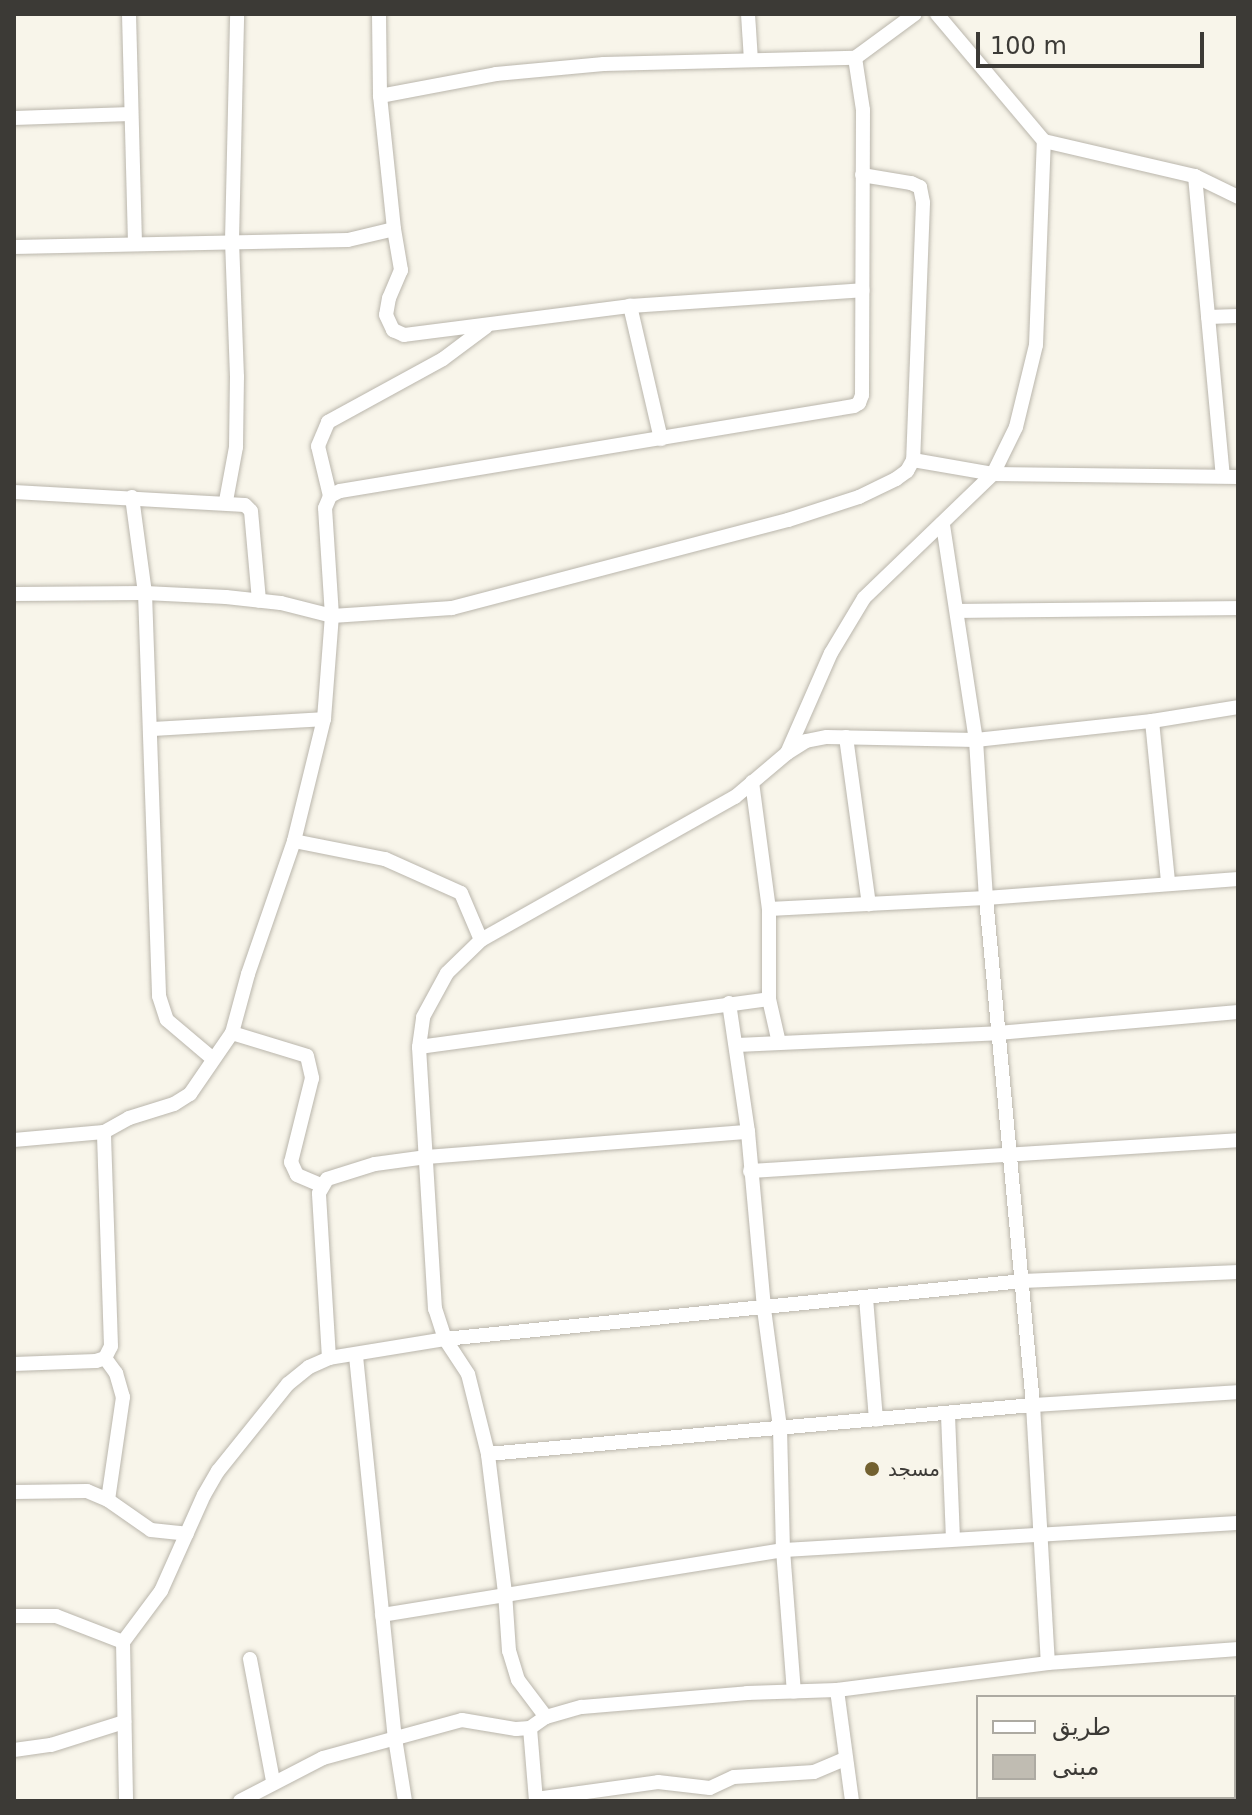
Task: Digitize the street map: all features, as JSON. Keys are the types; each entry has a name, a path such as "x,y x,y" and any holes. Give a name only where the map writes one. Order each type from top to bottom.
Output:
{"street":[{"path":"129,14 135,244"},
{"path":"226,501 233,476 237,391 232,241 237,14"},
{"path":"379,14 380,96 401,270 389,298 386,315 393,330 404,335 430,334 630,306 862,290"},
{"path":"748,14 751,60"},
{"path":"380,96 496,74 589,65 855,58 915,14"},
{"path":"937,14 1044,141 1195,176 1238,197"},
{"path":"330,496 340,491 854,406 862,395 863,110 855,58"},
{"path":"14,118 131,114"},
{"path":"787,753 831,653 864,598 993,474 1016,427 1036,345 1044,141"},
{"path":"14,594 145,593 259,601 332,616 452,608 788,520 859,497 896,479 907,471 913,460 923,203 920,187 862,175"},
{"path":"913,460 993,474 1231,476 1208,317 1195,176"},
{"path":"14,247 348,240 394,229"},
{"path":"630,306 661,439"},
{"path":"1208,317 1238,316"},
{"path":"14,1140 104,1132 129,1118 174,1104 190,1094 232,1033 248,974 294,841 324,719 332,616 325,508 330,496 318,446 328,422 443,359 487,326"},
{"path":"14,492 226,501 245,505 251,511 259,601"},
{"path":"132,497 145,593 159,996 167,1020 212,1058"},
{"path":"943,525 959,611 976,740 986,898 1033,1405 1048,1663"},
{"path":"959,611 1238,608"},
{"path":"546,1717 514,1668 506,1630 505,1593 488,1454 468,1374 445,1339 435,1309 419,1047 423,1017 447,973 481,940 735,797 806,741 846,737 976,740 1152,721 1238,707"},
{"path":"151,729 324,719"},
{"path":"1152,721 1168,882"},
{"path":"846,737 869,904"},
{"path":"752,782 769,909 769,999 779,1043"},
{"path":"294,841 385,859 461,893 481,940"},
{"path":"769,909 986,898 1238,879"},
{"path":"419,1047 769,999"},
{"path":"729,1003 748,1132 764,1309 780,1428 783,1550 794,1692"},
{"path":"737,1045 998,1033 1238,1012"},
{"path":"232,1033 307,1056 312,1078 291,1162 297,1175 320,1185"},
{"path":"14,1364 96,1361 105,1358 111,1346 104,1132"},
{"path":"320,1185 327,1179 375,1164 427,1157 748,1132"},
{"path":"750,1171 1238,1140"},
{"path":"320,1185 329,1358"},
{"path":"126,1801 123,1642 161,1591 218,1471 288,1384 309,1367 329,1358 445,1339 1023,1281 1238,1272"},
{"path":"866,1298 876,1420"},
{"path":"356,1356 395,1738 405,1801"},
{"path":"105,1358 116,1373 123,1397 108,1500"},
{"path":"488,1454 1033,1405 1238,1392"},
{"path":"948,1415 953,1538"},
{"path":"14,1492 87,1491 108,1500 151,1530 187,1534"},
{"path":"382,1615 783,1550 1238,1523"},
{"path":"14,1616 56,1616 123,1642"},
{"path":"240,1801 273,1781 323,1758 468,1720 506,1729 530,1728 546,1717 582,1707 837,1690 1048,1663 1238,1649"},
{"path":"250,1659 273,1781"},
{"path":"837,1690 852,1801"},
{"path":"14,1750 51,1745 124,1722"},
{"path":"530,1728 536,1800 658,1782 710,1788 734,1777 814,1772 845,1759"}],"building":[{"path":"1238,1723 1238,1801 1056,1801 1236,1799"}],"place":[{"name":"مسجد","path":"872,1469"}]}
